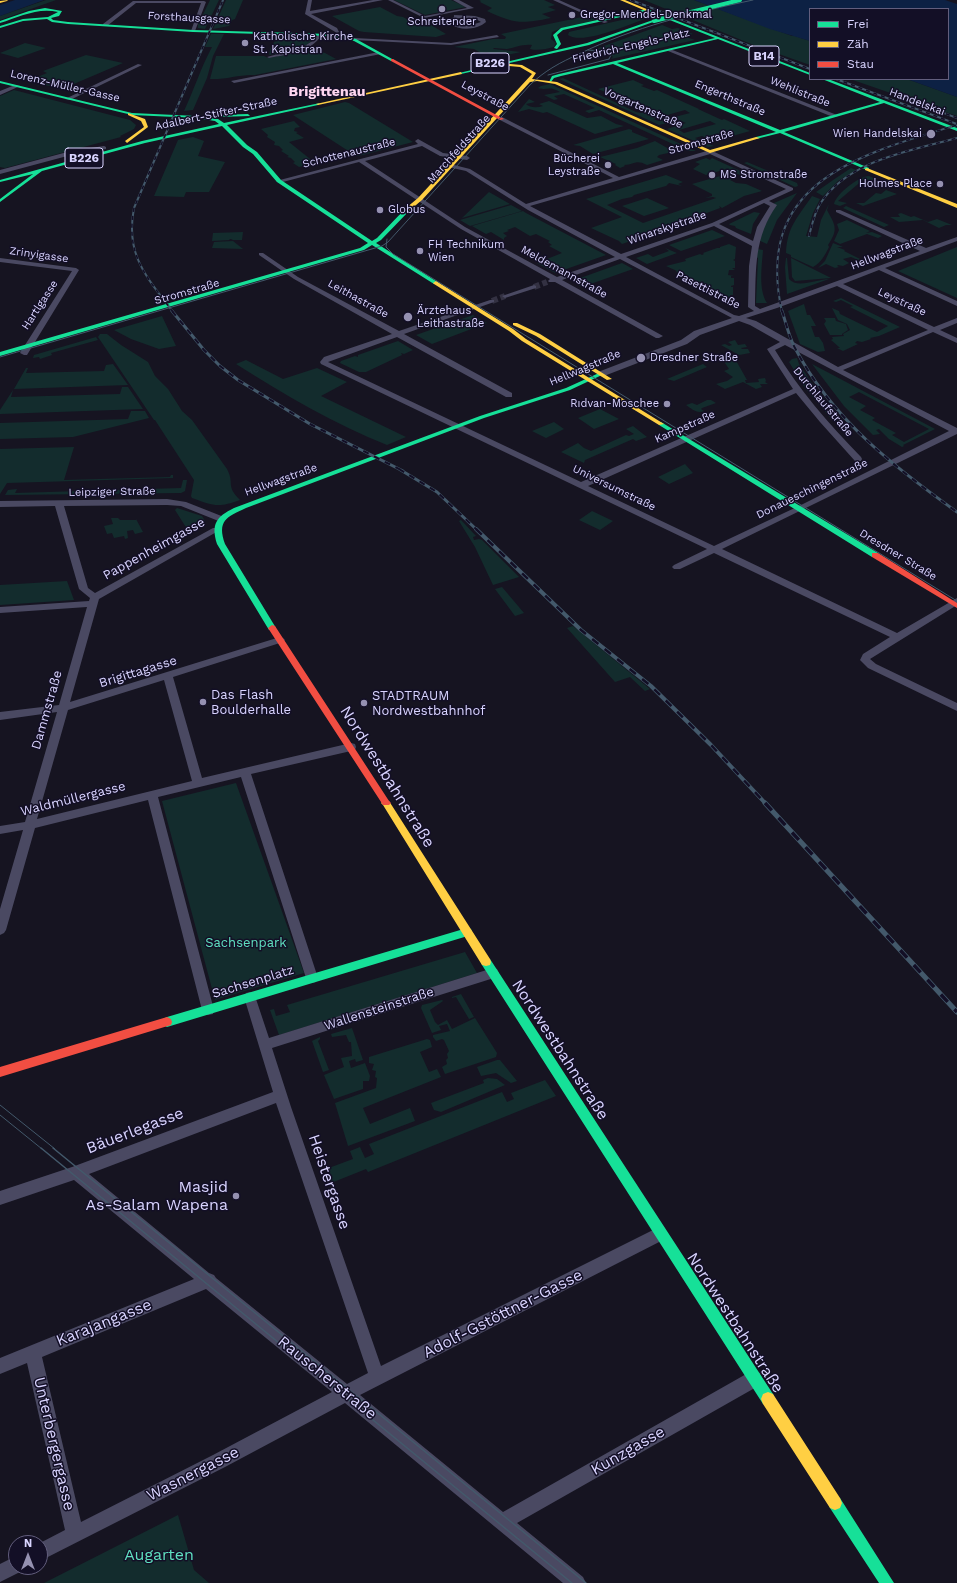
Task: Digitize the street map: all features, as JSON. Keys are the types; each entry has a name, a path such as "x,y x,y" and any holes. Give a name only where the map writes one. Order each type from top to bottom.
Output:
{"main road":[{"path":"0,2 6,0"},
{"name":"B14","path":"622,0 651,16 719,38 809,74"},
{"name":"B226","path":"651,16 730,0"},
{"name":"B226","path":"651,16 740,0"},
{"path":"0,22 61,1 60,5 66,11 66,13 61,16 19,23 0,28"},
{"path":"0,22 43,10 55,10 61,12 49,19"},
{"path":"557,44 556,34 562,29 604,21 651,16"},
{"name":"Friedrich-Engels-Platz","path":"593,38 651,16"},
{"name":"Friedrich-Engels-Platz","path":"574,43 651,16"},
{"name":"Forsthausgasse","path":"49,19 58,22 193,31 320,35 336,34"},
{"path":"574,43 564,36 565,32 604,21"},
{"name":"Leystraße","path":"336,34 354,39 499,118"},
{"name":"Adalbert-Stifter-Straße","path":"3,179 139,143 227,124 248,117 499,64 593,38"},
{"name":"Friedrich-Engels-Platz","path":"548,81 560,75 719,38"},
{"name":"Adalbert-Stifter-Straße","path":"425,79 557,44 574,43"},
{"name":"Engerthstraße","path":"614,63 836,155 874,173 883,175 957,206"},
{"name":"Marchfeldstraße","path":"499,64 516,65 535,73 503,108 499,118"},
{"name":"Handelskai","path":"827,80 957,130"},
{"path":"528,81 548,81"},
{"name":"Marchfeldstraße","path":"423,201 499,118 532,86 548,81"},
{"name":"Vorgartenstraße","path":"548,81 710,152"},
{"name":"Lorenz-Müller-Gasse","path":"0,82 125,112 142,115 204,117 227,124"},
{"name":"Stromstraße","path":"710,152 884,102"},
{"path":"479,107 503,108"},
{"path":"125,112 140,118 146,124 142,132 127,142"},
{"path":"227,124 248,117"},
{"name":"Adalbert-Stifter-Straße","path":"3,179 127,142 227,124"},
{"name":"Dresdner Straße","path":"227,124 245,146 255,153 279,180 338,220 376,242 390,244 479,306 524,340 799,509 956,603"},
{"path":"0,201 42,169"},
{"path":"3,179 18,180 21,181 22,185"},
{"path":"417,214 423,201"},
{"path":"376,242 412,204 423,201"},
{"name":"Stromstraße","path":"289,274 362,249 376,242"},
{"name":"Dresdner Straße","path":"376,242 382,250 479,306 538,335 618,384"},
{"path":"382,250 390,244"},
{"name":"Stromstraße","path":"0,360 25,350 289,274 382,250"},
{"name":"Stromstraße","path":"0,354 25,350"},
{"name":"Hellwagstraße","path":"221,519 230,512 457,426 519,405 543,399 591,380 601,374"},
{"path":"694,432 710,442"},
{"path":"801,498 819,509"},
{"name":"Pappenheimgasse","path":"216,530 221,519"},
{"name":"Nordwestbahnstraße","path":"216,530 216,534 221,544 280,640 351,747 660,1234 887,1583"},
{"path":"312,978 467,932"},
{"name":"Sachsenplatz","path":"208,1010 312,978"},
{"path":"0,1072 208,1010"}],"street":[{"path":"310,0 307,13 381,0"},
{"path":"390,0 424,17 453,15 475,17 483,20 483,23 476,26 461,27 452,24 453,15"},
{"path":"453,15 472,8 455,0"},
{"path":"555,0 604,21"},
{"path":"105,25 135,2 205,2 193,31"},
{"name":"Leystraße","path":"307,13 335,29 336,34"},
{"path":"354,39 458,44 497,36 476,26"},
{"path":"270,57 298,51 314,44 320,35"},
{"name":"Wehlistraße","path":"670,50 835,116"},
{"path":"234,81 379,53"},
{"path":"68,99 140,65"},
{"path":"0,93 17,86"},
{"name":"Leystraße","path":"499,118 618,178"},
{"path":"413,139 442,155 462,158"},
{"name":"Schottenaustraße","path":"279,180 423,144"},
{"name":"Adalbert-Stifter-Straße","path":"0,172 71,153 104,148"},
{"name":"Stromstraße","path":"525,206 710,152"},
{"name":"Vorgartenstraße","path":"710,152 791,189"},
{"name":"Meldemannstraße","path":"360,160 463,228 659,336"},
{"name":"Pasettistraße","path":"454,167 468,170 525,206 739,318 753,323 838,370 956,431"},
{"name":"Winarskystraße","path":"547,282 714,224 791,189"},
{"path":"760,312 751,306 753,257 761,224 774,205 763,201"},
{"path":"838,211 926,251"},
{"path":"714,224 756,245"},
{"name":"Hellwagstraße","path":"601,374 684,342 697,333 838,284 957,239"},
{"name":"Leithastraße","path":"261,254 289,274 509,395"},
{"name":"Zrinyigasse","path":"0,260 76,270"},
{"path":"880,268 957,304"},
{"name":"Hartlgasse","path":"25,350 76,270"},
{"name":"Leystraße","path":"838,284 957,341"},
{"path":"505,296 534,287"},
{"path":"399,334 492,301"},
{"path":"838,370 957,320"},
{"name":"Universumstraße","path":"399,334 327,359 324,362 898,637"},
{"name":"Durchlaufstraße","path":"786,342 771,349 797,390 825,424 858,459"},
{"name":"Kampstraße","path":"582,485 686,439 694,432 797,390"},
{"name":"Donaueschingenstraße","path":"677,567 810,504 956,431"},
{"name":"Leipziger Straße","path":"0,504 173,502 184,504 221,519"},
{"path":"59,504 84,590 93,600"},
{"name":"Pappenheimgasse","path":"0,610 93,600 216,530"},
{"name":"Dammstraße","path":"0,930 93,600"},
{"path":"956,603 865,658 866,662 872,666 957,707"},
{"name":"Brigittagasse","path":"0,716 63,708 280,640"},
{"path":"168,676 198,783"},
{"path":"152,794 351,747"},
{"name":"Sachsenplatz","path":"245,772 312,978"},
{"name":"Waldmüllergasse","path":"0,830 30,825 152,794"},
{"name":"Sachsenplatz","path":"152,794 208,1010"},
{"name":"Wallensteinstraße","path":"265,1045 493,973"},
{"name":"Heistergasse","path":"250,997 377,1377"},
{"name":"Bäuerlegasse","path":"0,1198 76,1173 282,1095"},
{"name":"Rauscherstraße","path":"76,1173 209,1280 345,1394 577,1583"},
{"name":"Adolf-Gstöttner-Gasse","path":"345,1394 660,1234"},
{"name":"Karajangasse","path":"0,1366 209,1280"},
{"name":"Unterbergergasse","path":"33,1353 74,1535"},
{"name":"Kunzgasse","path":"502,1522 754,1379"},
{"name":"Wasnergasse","path":"48,1548 345,1394"}],"green space":[{"path":"46,0 56,0 0,20 0,16"},
{"path":"210,0 219,0 205,29 198,28 198,25"},
{"path":"226,0 243,0 235,19 232,20 229,26 213,29"},
{"path":"394,0 451,0 466,7 425,15"},
{"path":"479,0 544,0 555,5 548,7 556,10 542,14 551,18 518,22 487,11 492,8"},
{"path":"644,0 694,0 792,36 809,41 809,65 756,46"},
{"path":"380,7 415,24 431,25 446,34 436,37 364,32 359,31 332,16"},
{"path":"644,15 651,17 609,32 585,38 575,38 568,35 569,32"},
{"path":"587,16 596,20 562,28 552,32 551,39 556,43 554,47 551,48 533,50 530,49 532,45 528,45 507,49 494,48 493,49 521,52 497,57 487,52 481,53 474,49 454,47 493,39 505,39 506,37 501,34"},
{"path":"662,25 672,29 678,28 693,34 683,36 695,40 611,59 613,57 607,52 593,50"},
{"path":"211,34 224,34 213,56 207,78 193,110 184,111 204,62 212,47 205,47"},
{"path":"280,35 315,37 311,42 300,48 288,52 269,55 271,46"},
{"path":"25,43 46,48 18,58 0,53"},
{"path":"307,49 325,53 336,59 255,75 210,79 216,56 264,56 268,58 305,51"},
{"path":"86,55 123,63 62,89 28,81 47,73 43,71"},
{"path":"563,78 636,112 641,113 650,111 638,104 598,89 633,80 644,85 641,86 654,91 657,90 722,120 724,119 750,131 715,141 702,136 695,138 714,146 708,147 667,129 686,123 679,120 659,125 559,79","holes":["685,110 690,113 659,121 653,119","710,121 716,124 684,133 679,130"]},
{"path":"853,80 910,80 957,97 957,116"},
{"path":"550,84 696,151 688,151 599,110 589,113 585,111 595,108 564,94 554,96 558,99 554,100 544,95 560,92 550,88 538,88"},
{"path":"14,90 130,120 136,125 134,129 120,136 121,137 5,168 0,167 0,96"},
{"path":"529,99 535,102 526,104 532,107 543,106 539,104 549,101 587,118 601,116 616,124 624,126 595,134 547,112 543,113 529,109 518,112"},
{"path":"345,102 413,142 356,156 293,115"},
{"path":"294,121 300,127 295,128 294,131 298,132 296,133 304,138 289,142 315,163 299,167 293,163 295,162 291,158 287,157 289,156 281,151 283,150 279,146 274,145 275,142 267,137 268,135 261,129"},
{"path":"629,129 632,130 632,132 649,139 593,154 580,146 573,145"},
{"path":"193,137 204,141 198,156 225,162 209,192 186,192 184,197 154,196 178,140"},
{"path":"655,141 669,149 677,151 659,155 657,157 663,160 647,165 637,162 624,165 625,166 620,168 615,165 616,164 600,157 637,148"},
{"path":"706,158 710,160 712,158 745,173 740,175 726,169 706,175 693,169 700,164 695,162"},
{"path":"747,162 797,183 798,186 795,187 744,163"},
{"path":"851,168 856,170 838,181 823,196 816,192 836,178"},
{"path":"666,175 683,182 678,184 682,186 669,183 666,186 634,195 607,205 643,223 716,198 705,198 712,196 712,194 692,184 724,175 736,183 746,184 762,191 744,196 722,208 719,206 720,208 675,225 672,224 674,226 622,244 619,241 591,228 622,217 586,199"},
{"path":"869,176 876,179 874,181 864,179 838,201 847,203 840,206 834,204 839,195 848,186"},
{"path":"886,190 897,194 863,206 856,203 864,203 876,193 881,194"},
{"path":"489,192 510,204 462,218"},
{"path":"797,193 777,220 767,244 758,240 775,205 774,203"},
{"path":"812,196 820,199 813,213 806,236 817,237 821,220 829,204 827,210 835,227 834,235 828,245 829,247 826,253 821,261 813,267 791,257 791,255 786,253 791,228"},
{"path":"647,198 669,208 644,216 622,206"},
{"path":"511,205 522,211 470,226 460,220"},
{"path":"846,206 889,225 884,227 843,208"},
{"path":"523,211 606,255 555,273 537,263 562,253 549,246 552,245 548,242 550,241 536,234 530,236 515,227 503,233 507,236 504,240 491,232 486,234 472,226"},
{"path":"754,212 760,213 753,224 751,234 729,224"},
{"path":"901,213 911,217 914,216 928,222 937,219 952,225 946,225 939,228 923,220 899,222 890,217 900,217 898,214"},
{"path":"847,220 870,231 866,233 872,232 882,236 878,238 867,234 840,244 834,241 839,230 837,224"},
{"path":"712,230 725,236 681,251 669,245"},
{"path":"243,232 242,240 229,239 230,240 212,241 213,233"},
{"path":"233,241 243,249 212,248 214,242"},
{"path":"833,243 843,247 837,247 860,259 858,260 851,257 843,259 849,263 843,266 838,265 837,266 839,267 835,268 826,264 818,268 825,261"},
{"path":"729,244 736,247 735,259 733,260 735,261 735,268 732,268 735,270 729,270 728,275 734,276 731,276 731,278 734,278 734,285 731,286 733,287 733,295 730,296 733,297 731,300 720,294 721,293 666,266 686,261 685,259 700,254 702,255 704,254 703,253"},
{"path":"957,247 957,298 898,271"},
{"path":"665,248 677,253 647,264 636,258 648,254 653,257 669,251"},
{"path":"757,249 763,250 761,270 762,291 767,303 756,303"},
{"path":"786,258 789,279 793,282 808,283 829,279 787,294 785,267"},
{"path":"791,258 831,278 795,281 792,277"},
{"path":"622,263 633,269 582,287 572,281"},
{"path":"841,298 900,327 862,342 857,341 855,343 858,344 843,351 837,348 840,348 831,340 833,339 832,337 844,336 843,334 850,330 847,324 838,320 832,308 839,311 840,314 877,332 888,326 850,307 853,306 841,300 836,302 833,301"},
{"path":"804,304 807,315 810,315 816,326 811,326 815,337 819,337 823,343 825,351 818,352 800,344 788,311"},
{"path":"473,315 487,323 432,344 416,335"},
{"path":"162,316 176,346 159,349 131,339 114,330"},
{"path":"824,318 835,318 836,321 846,324 848,330 842,335 830,335 824,324 826,321"},
{"path":"100,334 107,334 148,362 155,376 168,389 182,411 192,420 227,469 231,488 240,500 216,505 192,498 191,496 194,480 98,337"},
{"path":"96,337 98,340 51,353 52,355 40,359 39,357 33,358 34,355"},
{"path":"735,340 738,345 745,344 747,347 741,348 748,349 750,353 739,355 721,345 732,345 728,342"},
{"path":"398,341 413,350 404,354 401,353 402,355 366,372 359,372 340,363 341,361 355,356 358,357 358,355"},
{"path":"734,357 747,380 745,380 746,383 759,382 758,379 765,378 765,382 768,384 760,384 762,387 756,389 743,382 725,389 716,384 727,381 733,377 724,371 729,369 723,360"},
{"path":"797,358 799,364 814,386 842,420 834,422 805,388 789,362 792,359"},
{"path":"246,360 283,379 317,368 347,382 321,396 406,437 387,445 348,428 291,398 236,364"},
{"path":"113,364 128,385 14,389 26,368 28,368 26,373 104,371 106,365"},
{"path":"703,364 707,367 674,381 667,379"},
{"path":"812,364 935,429 903,445 904,446 902,447 889,439 879,429 876,430 880,434 873,435 844,406","holes":["859,392 929,429 904,442 892,435 896,433 872,420 875,418 860,410 866,406 849,397"]},
{"path":"122,387 128,387 143,409 0,414 0,410 13,390 11,397 120,394"},
{"path":"707,400 711,400 716,403 702,408 701,409 704,411 701,412 695,411 686,405 692,403 697,405"},
{"path":"600,409 619,419 594,429 578,418"},
{"path":"131,411 145,411 149,418 73,437 0,439 0,423 128,419"},
{"path":"554,422 564,429 546,438 532,431"},
{"path":"633,426 647,437 636,441 633,439 585,460 584,463 561,452 578,443 591,451 626,435 629,436 634,434 626,429"},
{"path":"74,447 64,480 170,477 171,475 173,475 173,478 7,483 0,494 0,449"},
{"path":"685,464 693,473 669,484 658,477"},
{"path":"183,480 187,480 185,491 181,493 5,495 8,490 17,489 15,493 181,488"},
{"path":"177,508 202,516 205,521 189,532 175,510"},
{"path":"592,511 613,521 600,530 579,520"},
{"path":"111,518 118,518 120,520 136,519 143,532 135,534 133,530 127,531 128,538 125,539 124,536 114,538 112,533 107,534 104,526 113,524"},
{"path":"461,520 476,536 473,537 474,540 482,540 519,577 493,585 475,547 459,521"},
{"path":"67,581 74,600 0,605 0,585"},
{"path":"502,587 524,613 515,616 495,589"},
{"path":"573,626 650,689 645,691 630,677 615,682 567,628"},
{"name":"Sachsenpark","path":"236,783 304,973 215,1000 162,801"},
{"path":"465,952 477,973 279,1035 270,1010 274,1009 276,1016 290,1012 287,1005"},
{"path":"461,994 474,1017 469,1019 456,997 452,998"},
{"path":"443,1001 430,1010 435,1022 438,1025 447,1020 452,1029 475,1018 497,1053 496,1057 445,1074 442,1067 447,1064 446,1060 448,1058 447,1054 449,1051 444,1040 442,1039 436,1041 433,1035 450,1031 447,1024 439,1026 441,1030 432,1033 421,1008 422,1005"},
{"path":"352,1028 363,1060 356,1062 355,1059 349,1061 351,1068 365,1063 370,1076 369,1081 363,1081 363,1089 334,1099 324,1075 344,1067 341,1058 352,1056 351,1042 349,1042 346,1035 332,1037 331,1034"},
{"path":"320,1037 318,1041 329,1070 323,1072 312,1041"},
{"path":"427,1039 430,1040 432,1047 420,1052 429,1072 437,1069 441,1077 363,1108 370,1124 410,1108 415,1121 348,1146 335,1103 376,1088 376,1071 372,1070 374,1064 369,1063 369,1057"},
{"path":"500,1060 517,1081 511,1083 496,1073 481,1076 477,1067"},
{"path":"488,1078 497,1079 505,1085 441,1112 434,1110 431,1103 484,1083 483,1080"},
{"path":"545,1080 556,1096 368,1172 366,1169 331,1183 326,1169 353,1159 350,1151 360,1147 365,1158 374,1154 369,1144 502,1092 507,1102 514,1099 511,1093"},
{"name":"Augarten","path":"178,1515 194,1570 209,1583 44,1583"}],"water":[{"path":"15,0 44,0 0,16 0,5"},
{"path":"694,0 945,0 957,4 957,97 910,80 949,80 949,8 809,8 809,41 770,29"}],"tunnel":[{"path":"534,287 547,282"},
{"path":"492,301 505,296"}],"tram line":[{"path":"386,243 530,85 553,67 600,44 642,28 708,10 753,0"},
{"path":"548,75 609,59 611,55 602,51 588,50"},
{"path":"386,243 387,239"},
{"path":"0,357 382,246 386,243"},
{"path":"386,243 386,247 393,254 957,601"},
{"path":"0,1105 55,1149"},
{"path":"0,1115 42,1149"},
{"path":"41,1148 572,1583"},
{"path":"53,1148 586,1583"}],"railway":[{"path":"173,312 146,276 135,252 132,239 134,208 223,0"},
{"path":"631,0 809,69"},
{"path":"839,80 957,124"},
{"path":"931,108 957,118"},
{"path":"782,312 777,268 783,232 799,204 822,181 850,163 920,136 957,125"},
{"path":"809,236 820,204 832,189 847,177 863,167 881,159 957,138"},
{"path":"172,311 204,350 220,366 238,380 310,424 403,471"},
{"path":"782,311 789,335 810,374 846,419 866,440 888,459 957,512"},
{"path":"399,469 437,492 477,530"},
{"path":"476,529 581,630 651,686 711,745 766,804"},
{"path":"765,803 957,1012"}],"traffic: fast":[{"path":"654,21 740,0"},
{"path":"0,22 38,10 45,9 61,12 58,15 48,18"},
{"path":"556,48 559,44 555,35 562,29 647,10 809,74"},
{"path":"0,27 23,20 48,18 52,21 68,23 193,31 330,35 355,40 392,60"},
{"path":"461,73 588,44 654,21"},
{"path":"550,81 553,77 560,75 719,38"},
{"path":"614,63 867,169"},
{"path":"827,80 957,130"},
{"path":"0,82 132,114 197,117 216,120 229,129 245,146 255,153 279,181 381,249 436,283"},
{"path":"758,138 884,102"},
{"path":"0,181 144,142 318,104"},
{"path":"216,116 248,115"},
{"path":"0,201 42,169"},
{"path":"0,354 362,249 379,239 408,209"},
{"path":"272,628 221,544 218,536 218,529 221,520 225,516 244,507 482,417 568,389 601,374"},
{"path":"661,424 875,555"},
{"path":"167,1022 467,932"},
{"path":"486,962 768,1399"},
{"path":"835,1503 887,1583"}],"traffic: slow":[{"path":"0,2 6,0"},
{"path":"622,0 647,10"},
{"path":"408,209 420,199 535,74 521,66 499,64"},
{"path":"318,104 461,73"},
{"path":"528,81 537,80 556,83 710,152 758,138"},
{"path":"127,142 146,127 143,120 130,114"},
{"path":"867,169 957,206"},
{"path":"436,283 511,330 524,340 661,424"},
{"path":"515,324 538,335 609,379"},
{"path":"386,803 486,962"},
{"path":"768,1399 835,1503"}],"traffic: jam":[{"path":"392,60 502,119"},
{"path":"875,555 957,606"},
{"path":"272,628 386,803"},
{"path":"0,1072 167,1022"}],"place":[{"name":"Schreitender","path":"442,9"},
{"name":"Gregor-Mendel-Denkmal","path":"572,15"},
{"name":"Katholische Kirche St. Kapistran","path":"245,43"},
{"name":"Wien Handelskai","path":"931,134"},
{"name":"Bücherei Leystraße","path":"608,165"},
{"name":"MS Stromstraße","path":"712,175"},
{"name":"Holmes Place","path":"940,184"},
{"name":"Globus","path":"380,210"},
{"name":"FH Technikum Wien","path":"420,251"},
{"name":"Ärztehaus Leithastraße","path":"408,317"},
{"name":"Dresdner Straße","path":"641,358"},
{"name":"Rıdvan-Moschee","path":"667,404"},
{"name":"Das Flash Boulderhalle","path":"203,702"},
{"name":"STADTRAUM Nordwestbahnhof","path":"364,703"},
{"name":"Masjid As-Salam Wapena","path":"236,1196"}],"district":[{"name":"Brigittenau","path":"327,92"}]}
